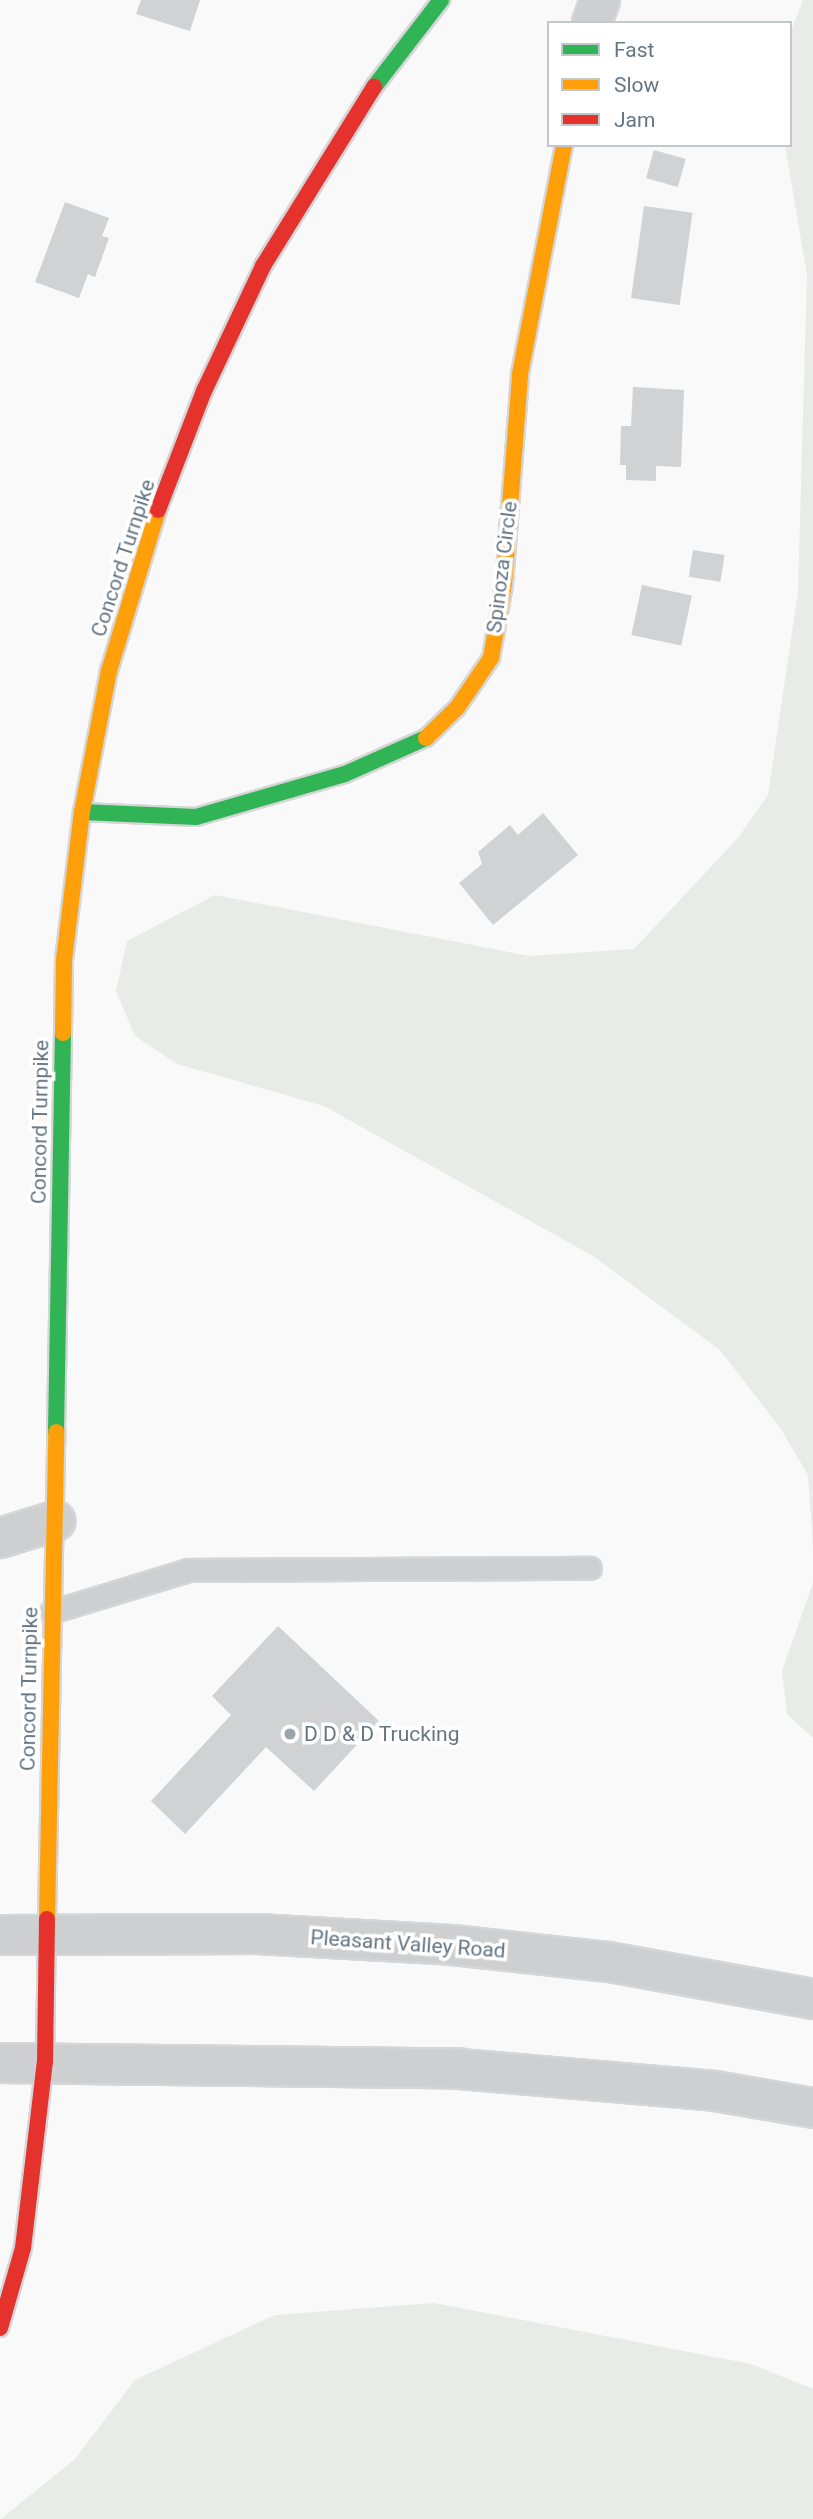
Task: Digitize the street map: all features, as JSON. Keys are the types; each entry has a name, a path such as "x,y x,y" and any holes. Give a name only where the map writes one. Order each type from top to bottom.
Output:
{"street":[{"name":"Concord Turnpike","path":"0,2328 23,2248 45,2062 45,1934 64,960 82,812 110,671 148,537 204,391 263,265 312,180 388,65 441,0"},
{"path":"593,21 600,0"},
{"name":"Spinoza Circle","path":"82,812 196,817 370,764 421,743 457,708 491,658 504,584 520,374 564,147"},
{"path":"0,1538 55,1521"},
{"name":"Pleasant Valley Road","path":"0,1936 257,1934 452,1945 609,1962 813,1999"},
{"path":"0,2063 460,2069 715,2091 813,2108"}],"lane":[{"path":"51,1612 188,1570 590,1568"}],"shaded area":[{"path":"803,0 813,0 813,1548 808,1475 781,1429 720,1350 593,1256 324,1106 177,1064 135,1036 116,991 127,941 215,895 529,956 634,949 738,838 768,795 798,592 807,275 785,147 792,147 792,28"},
{"path":"813,1583 813,1738 787,1714 782,1671"},
{"path":"434,2303 751,2364 813,2389 813,2519 1,2519 75,2459 135,2380 275,2315"}],"building":[{"path":"141,0 200,0 190,31 136,14"},
{"path":"654,150 686,159 678,187 646,178"},
{"path":"65,202 109,218 102,236 109,238 95,277 88,274 79,298 35,282"},
{"path":"644,206 693,213 680,305 631,298"},
{"path":"633,387 684,390 681,467 656,466 656,481 626,480 626,465 620,465 621,426 631,426"},
{"path":"693,550 725,555 720,582 689,577"},
{"path":"642,585 692,596 681,645 631,635"},
{"path":"543,813 578,855 493,925 459,883 482,864 478,852 510,825 518,835"},
{"name":"D D & D Trucking","path":"278,1626 379,1721 314,1791 266,1747 185,1834 151,1801 231,1715 212,1696"}],"traffic: fast":[{"path":"374,87 441,0"},
{"path":"82,812 196,817 345,774 426,738"},
{"path":"56,1432 63,1033"}],"traffic: slow":[{"path":"426,738 457,708 491,658 504,584 520,374 564,147"},
{"path":"63,1033 64,960 82,812 109,671 158,510"},
{"path":"47,1919 56,1432"}],"traffic: jam":[{"path":"158,510 204,391 263,266 374,87"},
{"path":"0,2328 23,2248 45,2062 47,1919"}],"place":[{"name":"D D & D Trucking","path":"290,1734"}]}
